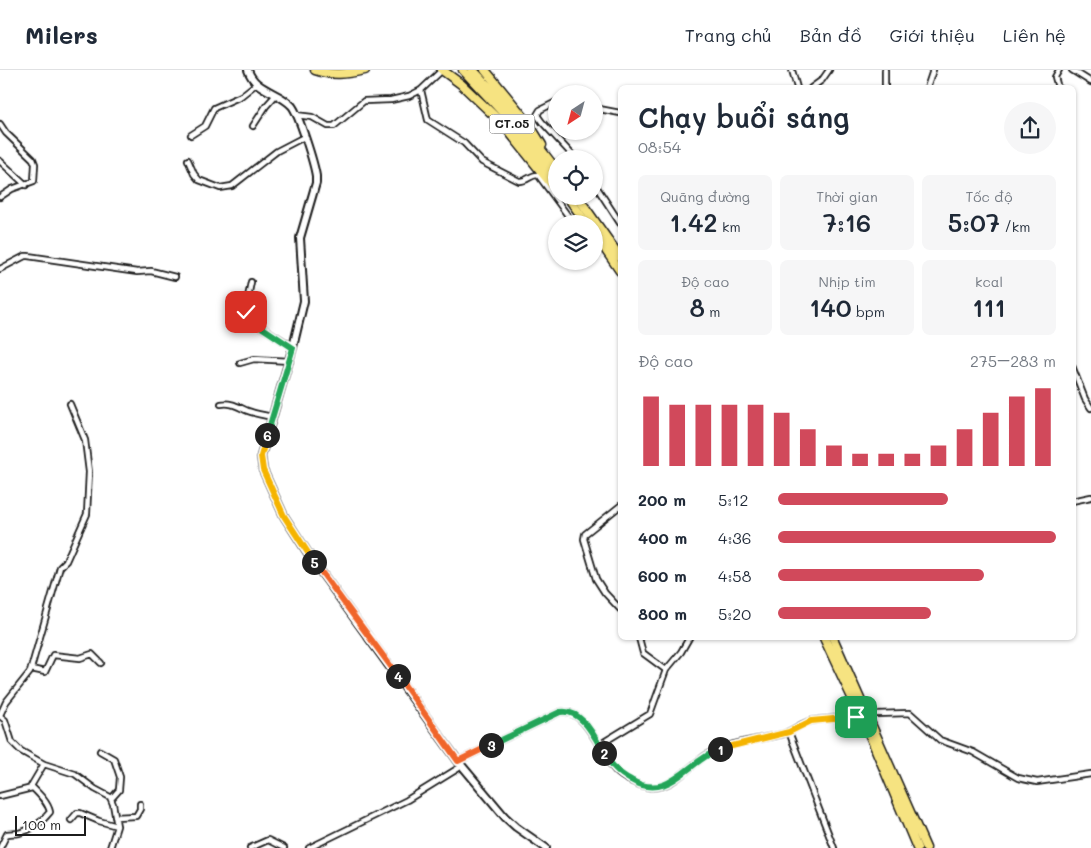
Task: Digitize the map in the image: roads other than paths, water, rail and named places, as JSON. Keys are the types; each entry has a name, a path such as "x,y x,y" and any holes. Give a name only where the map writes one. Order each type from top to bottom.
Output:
{"highway":[{"path":"315,70 332,74 345,74 365,70"},
{"name":"CT.05","path":"463,70 506,116 548,171"},
{"name":"CT.05","path":"473,70 511,111 548,158"},
{"path":"485,70 527,121 548,155"},
{"path":"441,72 461,84 503,124 548,180"},
{"path":"570,205 580,215"},
{"path":"583,205 618,254"},
{"path":"603,246 618,268"},
{"path":"825,640 871,738 917,848"},
{"path":"834,640 926,848"}],"street":[{"path":"248,70 256,84 291,106 315,169 316,182 300,238 304,297 290,361 261,456 263,470 284,516 312,561 460,763 505,817 546,848"},
{"path":"792,70 796,85"},
{"path":"815,85 822,80 829,70"},
{"path":"884,85 885,70"},
{"path":"928,85 933,70"},
{"path":"1057,85 1055,77 1059,70"},
{"path":"1072,70 1091,82"},
{"path":"296,115 312,116 328,126 334,126 364,101 400,98 421,90 441,72"},
{"path":"191,135 205,126 214,108 241,96 256,84"},
{"path":"421,90 428,120 464,143 482,162 520,181 533,175 538,175 567,215"},
{"path":"253,126 275,96"},
{"path":"548,106 540,110 538,115 548,129"},
{"path":"603,109 618,112"},
{"path":"0,124 6,134 35,161 35,179 32,183 12,189 2,195 0,190"},
{"path":"188,160 199,180 220,188 232,186 277,151 304,138"},
{"path":"559,140 568,150"},
{"path":"0,161 26,185"},
{"path":"603,197 618,220"},
{"path":"0,269 28,256 137,272 151,271 175,277"},
{"path":"251,282 246,312 255,323 293,348"},
{"path":"240,362 254,359 290,361"},
{"path":"1076,376 1085,399 1091,408"},
{"path":"70,404 85,440 89,466 88,510 66,561 60,567 31,669 27,677 6,702 0,716 5,720 12,742 18,748 44,764 75,774 111,799 117,826 110,848"},
{"path":"221,404 238,406 272,417"},
{"path":"1076,500 1091,497"},
{"path":"618,508 586,534 584,539 596,579 605,593 618,607"},
{"path":"640,640 643,653 666,670"},
{"path":"599,745 650,714 666,670 681,652 688,640"},
{"path":"31,669 46,672 53,655 80,658 92,654 101,663"},
{"path":"313,847 407,800 460,763 560,712 572,712 583,721 610,764 619,773 647,787 656,787 673,781 714,751 789,732 811,721 856,717"},
{"path":"876,714 910,713 940,740 972,752 1018,778 1028,781 1048,781 1091,774"},
{"path":"789,732 834,848"},
{"path":"100,751 114,759 120,777 119,790 111,799"},
{"path":"0,848 7,834 31,829 50,812 50,808 31,785 44,764"},
{"path":"0,796 32,788"},
{"path":"115,817 136,816 140,809 140,804"},
{"path":"71,820 80,812 99,821 117,826"},
{"path":"250,848 268,840 284,848"}]}
